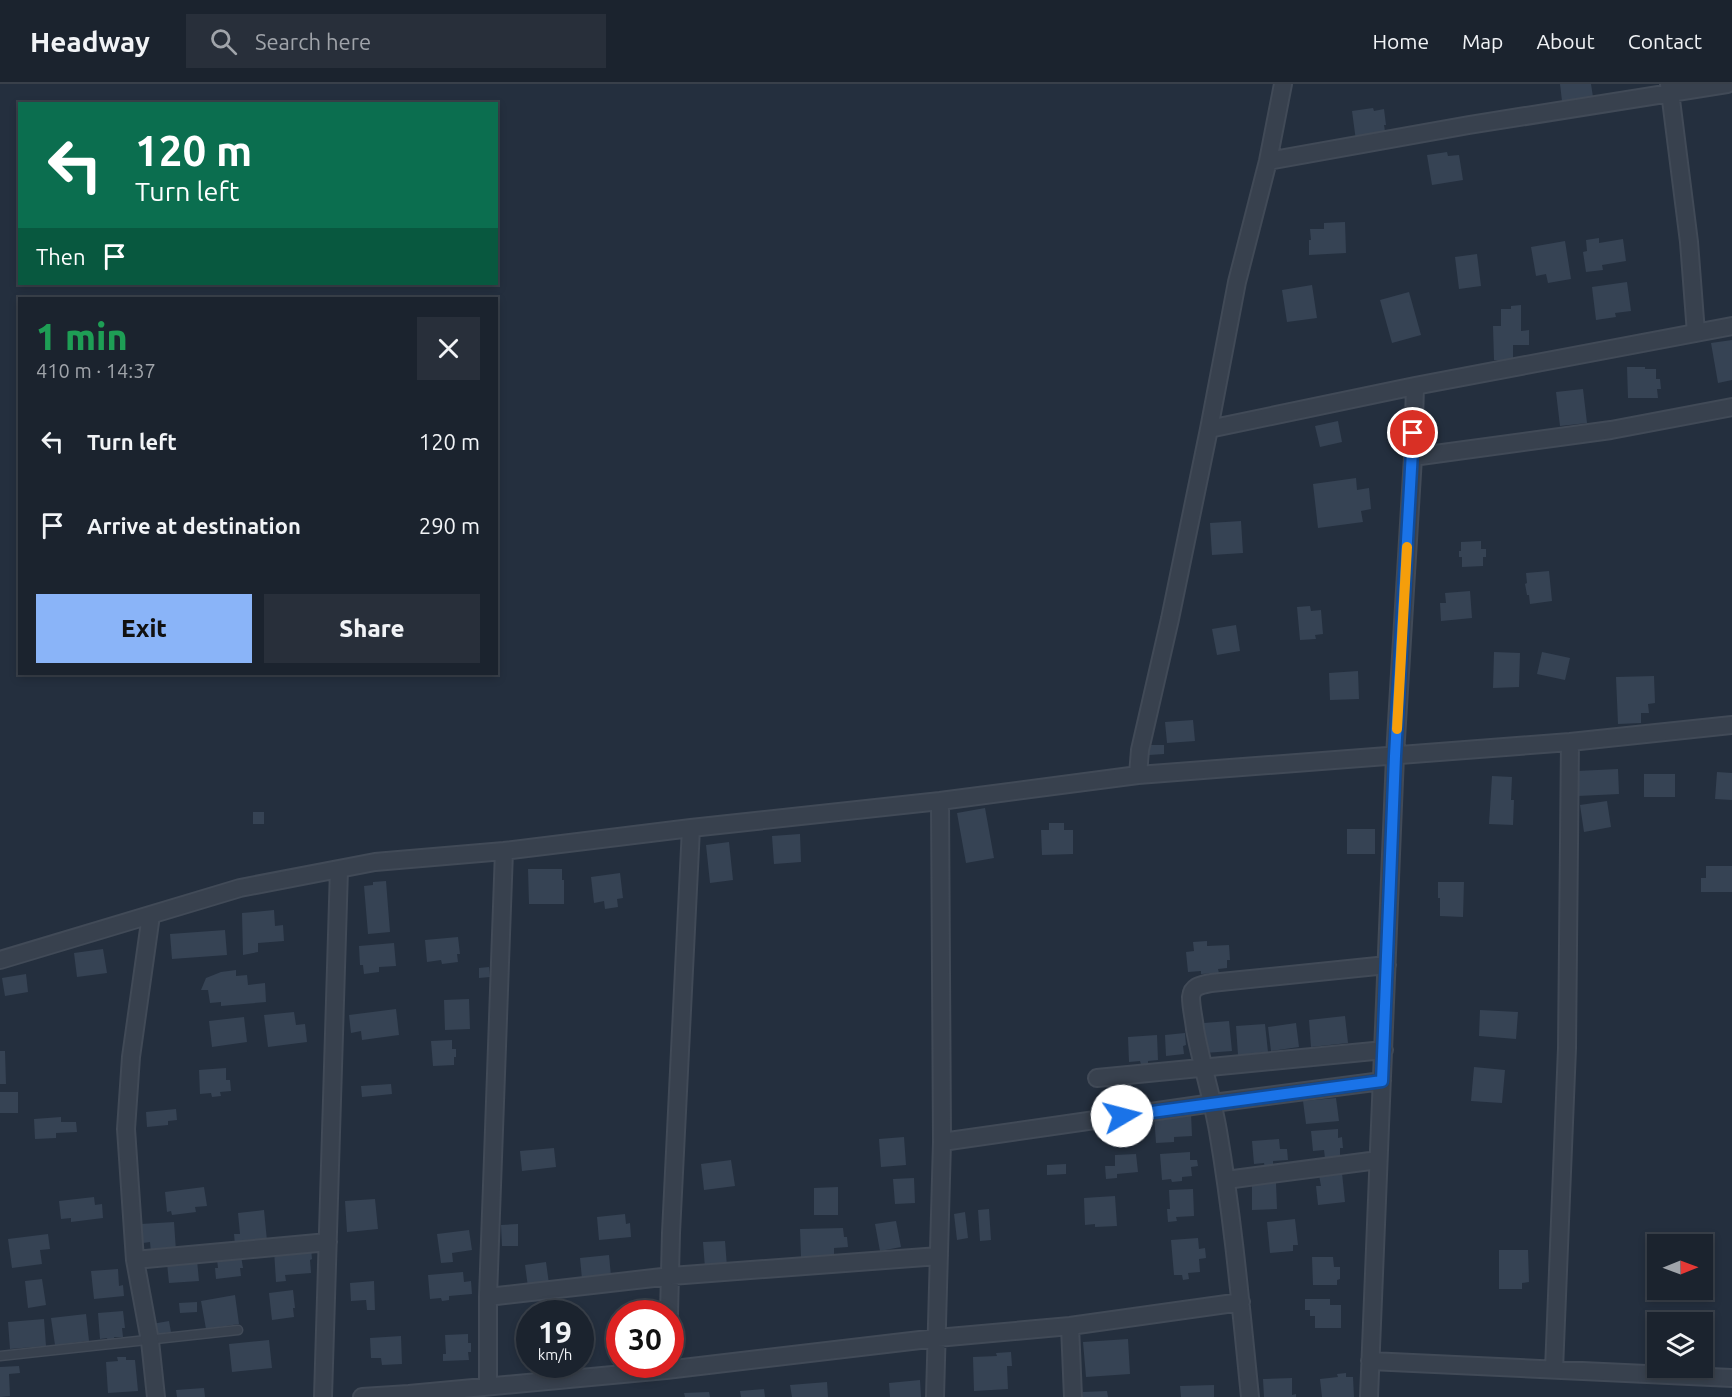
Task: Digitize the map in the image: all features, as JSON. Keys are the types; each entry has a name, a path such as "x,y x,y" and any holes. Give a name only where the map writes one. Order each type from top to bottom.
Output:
{"street":[{"path":"1138,775 1140,750 1170,619 1237,282 1268,161 1283,84"},
{"path":"1268,161 1669,89 1727,84"},
{"path":"1669,89 1689,242 1696,333"},
{"path":"1209,429 1414,386 1732,326"},
{"path":"1369,1397 1395,756 1413,457 1414,386"},
{"path":"1413,457 1611,430 1732,407"},
{"path":"0,960 240,888 375,862 504,851 940,801 1138,775 1570,742 1732,725"},
{"path":"1554,1370 1566,1059 1570,742"},
{"path":"935,1397 942,1142 940,801"},
{"path":"670,1300 691,828"},
{"path":"488,1386 488,1297 504,851"},
{"path":"323,1397 339,869"},
{"path":"151,915 131,1057 126,1129 135,1260 150,1341 156,1397"},
{"path":"1250,1397 1226,1180 1213,1103 1203,1069 1191,994 1197,986 1211,983 1387,964"},
{"path":"1097,1078 1384,1050"},
{"path":"942,1142 1382,1081"},
{"path":"1226,1180 1378,1160"},
{"path":"135,1260 328,1242"},
{"path":"488,1297 671,1276 939,1256"},
{"path":"684,1365 1070,1326 1241,1302"},
{"path":"1070,1326 1074,1397"},
{"path":"1370,1361 1732,1378"},
{"path":"362,1397 606,1373"}],"lane":[{"path":"0,1356 238,1330"}],"building":[{"path":"1560,84 1591,84 1593,97 1562,101"},
{"path":"1373,108 1374,111 1384,109 1386,137 1356,141 1352,111"},
{"path":"1447,152 1448,156 1459,155 1463,180 1432,185 1427,155"},
{"path":"1345,222 1346,253 1309,255 1310,229 1324,229 1324,223"},
{"path":"1599,238 1599,243 1623,239 1626,261 1602,265 1603,270 1586,272 1583,252 1587,251 1586,240"},
{"path":"1565,241 1571,279 1548,283 1546,274 1536,276 1531,247"},
{"path":"1477,254 1481,286 1459,289 1455,257"},
{"path":"1627,282 1631,311 1615,313 1616,317 1596,320 1592,287"},
{"path":"1312,285 1317,318 1287,322 1282,290"},
{"path":"1409,292 1421,335 1392,343 1380,300"},
{"path":"1521,305 1521,331 1529,330 1529,345 1513,345 1513,360 1494,360 1493,326 1501,326 1501,309 1511,309 1511,306"},
{"path":"1732,340 1732,380 1718,383 1711,343"},
{"path":"1627,367 1656,369 1656,379 1660,379 1661,389 1657,389 1658,398 1628,398"},
{"path":"1583,389 1587,423 1560,426 1556,392"},
{"path":"1338,421 1342,442 1320,447 1315,426"},
{"path":"1356,478 1357,490 1369,488 1371,509 1361,511 1363,522 1318,528 1313,484"},
{"path":"1241,521 1243,553 1212,555 1210,523"},
{"path":"1481,541 1481,549 1486,549 1483,566 1462,567 1462,557 1459,557 1461,542"},
{"path":"1549,571 1552,601 1530,604 1525,584 1527,583 1526,573"},
{"path":"1470,591 1472,618 1441,621 1440,603 1446,603 1445,593"},
{"path":"1310,606 1311,611 1321,610 1323,634 1315,635 1316,639 1300,640 1297,607"},
{"path":"1236,625 1240,651 1217,655 1212,629"},
{"path":"1494,652 1520,653 1519,687 1493,688"},
{"path":"1542,652 1570,658 1565,680 1537,674"},
{"path":"1358,671 1359,699 1330,700 1329,673"},
{"path":"1654,676 1655,703 1648,704 1649,713 1641,713 1641,723 1618,724 1616,677"},
{"path":"1193,720 1195,741 1167,743 1165,722"},
{"path":"1149,745 1164,745 1164,754 1149,755"},
{"path":"1618,769 1619,794 1578,796 1577,771"},
{"path":"1717,772 1732,773 1732,800 1715,799"},
{"path":"1644,774 1675,774 1675,797 1644,797"},
{"path":"1492,776 1512,777 1513,825 1489,824"},
{"path":"1607,801 1611,827 1584,832 1580,805"},
{"path":"985,808 994,858 966,863 957,813"},
{"path":"253,812 264,812 264,824 253,824"},
{"path":"1049,823 1064,823 1064,830 1073,830 1073,854 1042,855 1041,830 1049,830"},
{"path":"1347,829 1375,829 1375,854 1347,854"},
{"path":"800,834 801,862 774,864 772,836"},
{"path":"729,842 733,880 710,883 706,845"},
{"path":"1706,866 1732,866 1732,892 1701,892 1701,878 1706,878"},
{"path":"528,869 562,869 564,904 529,904"},
{"path":"620,873 623,898 617,899 618,907 605,909 604,901 594,903 591,877"},
{"path":"386,881 390,932 368,934 364,886 373,885 373,882"},
{"path":"1438,882 1464,882 1463,917 1440,916"},
{"path":"274,910 275,926 283,925 284,941 258,943 258,952 243,955 242,913"},
{"path":"225,930 227,955 172,959 170,934"},
{"path":"458,937 460,954 457,954 458,962 442,964 441,960 427,962 425,940"},
{"path":"1207,941 1207,946 1229,945 1230,960 1227,960 1227,968 1218,969 1219,973 1188,972 1186,952 1194,951 1193,942"},
{"path":"394,943 396,966 379,967 379,972 364,974 363,965 360,965 359,946"},
{"path":"103,949 107,973 77,977 74,953"},
{"path":"489,967 490,977 479,978 479,968"},
{"path":"236,970 236,976 247,975 248,985 265,983 266,1002 221,1006 221,1002 210,1003 208,990 201,990 206,978 221,972"},
{"path":"26,974 28,992 5,996 2,978"},
{"path":"469,999 470,1029 445,1030 444,1000"},
{"path":"396,1009 399,1035 362,1040 361,1031 351,1033 349,1015"},
{"path":"1480,1010 1518,1012 1516,1039 1479,1036"},
{"path":"294,1012 296,1025 305,1024 307,1042 268,1047 264,1015"},
{"path":"1345,1016 1348,1043 1311,1047 1309,1020"},
{"path":"244,1017 247,1042 212,1047 209,1021"},
{"path":"1229,1021 1232,1051 1204,1053 1198,1028 1204,1028 1204,1023"},
{"path":"1296,1023 1299,1047 1271,1051 1268,1027"},
{"path":"1265,1024 1268,1052 1238,1055 1236,1026"},
{"path":"1185,1033 1184,1054 1166,1056 1165,1035"},
{"path":"1157,1035 1158,1060 1148,1061 1148,1064 1141,1064 1140,1061 1129,1062 1128,1037"},
{"path":"452,1040 452,1049 456,1049 454,1065 433,1066 431,1041"},
{"path":"0,1051 5,1051 6,1084 0,1084"},
{"path":"1474,1067 1505,1070 1502,1103 1471,1101"},
{"path":"226,1068 226,1080 230,1080 231,1091 220,1092 221,1096 212,1097 211,1093 200,1094 199,1070"},
{"path":"391,1084 392,1094 362,1097 361,1086"},
{"path":"0,1092 18,1092 18,1113 0,1113"},
{"path":"1336,1098 1339,1121 1306,1124 1303,1101"},
{"path":"176,1109 177,1120 168,1121 168,1125 147,1127 146,1112"},
{"path":"1191,1113 1192,1136 1174,1137 1174,1142 1156,1143 1154,1115"},
{"path":"61,1117 61,1122 76,1122 77,1132 56,1133 56,1138 35,1139 34,1119"},
{"path":"1338,1129 1338,1138 1342,1137 1343,1148 1340,1148 1340,1156 1325,1158 1324,1150 1313,1151 1311,1131"},
{"path":"904,1137 906,1165 881,1167 879,1139"},
{"path":"1279,1139 1280,1149 1287,1149 1288,1160 1273,1161 1273,1167 1265,1168 1264,1163 1254,1164 1252,1141"},
{"path":"554,1148 556,1167 522,1171 520,1151"},
{"path":"1190,1152 1190,1160 1197,1160 1198,1166 1191,1167 1192,1176 1182,1177 1182,1181 1162,1180 1160,1154"},
{"path":"1136,1154 1138,1172 1117,1174 1117,1178 1106,1179 1105,1166 1115,1166 1115,1155"},
{"path":"731,1160 735,1186 704,1190 701,1164"},
{"path":"1066,1164 1066,1174 1047,1175 1047,1165"},
{"path":"1342,1173 1345,1202 1318,1205 1316,1186 1321,1186 1319,1175"},
{"path":"914,1178 915,1203 895,1204 893,1179"},
{"path":"1276,1183 1277,1209 1252,1210 1252,1184"},
{"path":"204,1187 207,1206 195,1207 196,1212 172,1215 171,1211 167,1212 165,1192"},
{"path":"838,1187 838,1215 814,1215 814,1188"},
{"path":"1193,1189 1194,1216 1176,1217 1177,1221 1168,1222 1169,1190"},
{"path":"1115,1196 1117,1226 1085,1225 1084,1198"},
{"path":"94,1197 95,1205 102,1204 103,1218 71,1222 71,1218 61,1219 59,1201"},
{"path":"375,1199 378,1229 347,1232 345,1201"},
{"path":"989,1209 991,1240 980,1241 978,1210"},
{"path":"264,1210 267,1241 235,1245 234,1234 240,1234 238,1213"},
{"path":"965,1212 968,1238 957,1240 954,1214"},
{"path":"625,1214 626,1224 630,1223 631,1237 599,1240 597,1217"},
{"path":"1295,1219 1298,1245 1293,1245 1293,1251 1270,1253 1267,1222"},
{"path":"896,1221 901,1247 880,1251 875,1224"},
{"path":"174,1222 176,1251 151,1253 150,1242 143,1243 141,1224"},
{"path":"518,1224 518,1246 502,1246 501,1225"},
{"path":"843,1228 848,1247 834,1248 834,1256 801,1257 800,1229"},
{"path":"469,1230 472,1250 452,1253 453,1262 441,1263 437,1234"},
{"path":"48,1234 50,1249 40,1250 42,1264 12,1268 8,1239"},
{"path":"1198,1238 1199,1249 1205,1248 1206,1258 1199,1259 1200,1272 1188,1273 1189,1279 1183,1280 1182,1275 1174,1275 1171,1240"},
{"path":"725,1241 727,1267 705,1268 703,1242"},
{"path":"311,1248 311,1273 285,1275 286,1281 276,1282 274,1250"},
{"path":"1499,1250 1528,1250 1529,1282 1522,1283 1522,1289 1499,1289"},
{"path":"609,1255 611,1276 582,1279 580,1258"},
{"path":"241,1256 243,1268 240,1268 241,1276 216,1279 217,1259"},
{"path":"1312,1257 1333,1257 1334,1267 1340,1267 1340,1279 1337,1280 1337,1285 1313,1285"},
{"path":"197,1260 199,1281 169,1283 167,1263"},
{"path":"546,1262 549,1284 528,1287 525,1265"},
{"path":"118,1269 119,1286 123,1285 124,1296 94,1299 91,1271"},
{"path":"463,1272 464,1282 471,1281 472,1294 449,1296 449,1300 442,1301 441,1298 430,1299 428,1275"},
{"path":"42,1279 46,1305 28,1308 25,1281"},
{"path":"374,1281 375,1310 367,1310 366,1300 351,1301 350,1283"},
{"path":"293,1290 294,1317 272,1320 269,1293"},
{"path":"235,1295 239,1324 206,1329 201,1301"},
{"path":"1305,1299 1330,1299 1330,1305 1341,1305 1341,1328 1315,1328 1315,1316 1310,1316 1310,1310 1305,1310"},
{"path":"197,1302 197,1312 180,1313 179,1303"},
{"path":"123,1311 125,1328 122,1328 123,1337 114,1337 115,1340 108,1341 107,1338 100,1339 98,1313"},
{"path":"86,1314 89,1341 55,1345 51,1318"},
{"path":"44,1319 46,1346 10,1349 8,1322"},
{"path":"169,1321 171,1332 153,1335 152,1324"},
{"path":"468,1334 468,1343 471,1343 471,1352 468,1352 469,1360 443,1361 443,1354 446,1354 445,1335"},
{"path":"401,1336 402,1364 382,1365 381,1358 371,1358 370,1338"},
{"path":"1128,1339 1130,1374 1086,1377 1083,1342"},
{"path":"269,1340 272,1368 232,1372 229,1344"},
{"path":"1011,1352 1012,1366 1007,1366 1008,1389 974,1391 973,1357 997,1356 996,1353"},
{"path":"117,1357 135,1360 138,1391 108,1393 106,1362 118,1361"},
{"path":"19,1366 20,1373 9,1374 10,1396 0,1397 0,1367"},
{"path":"1346,1373 1346,1377 1353,1377 1354,1397 1322,1397 1320,1379 1338,1377 1337,1374"},
{"path":"1292,1378 1292,1395 1296,1394 1296,1397 1264,1397 1263,1379"},
{"path":"920,1380 921,1397 890,1397 889,1383"},
{"path":"827,1382 828,1397 792,1397 790,1385"},
{"path":"1214,1385 1214,1397 1181,1397 1180,1386"},
{"path":"204,1388 205,1397 177,1397 176,1390"},
{"path":"764,1389 765,1397 741,1397 740,1391"},
{"path":"1107,1391 1108,1397 1083,1397 1083,1392"},
{"path":"709,1392 710,1397 685,1397 684,1393"}],"slow traffic":[{"path":"1397,729 1407,547"}],"route":[{"path":"1122,1116 1382,1081 1395,756 1413,433"}]}
